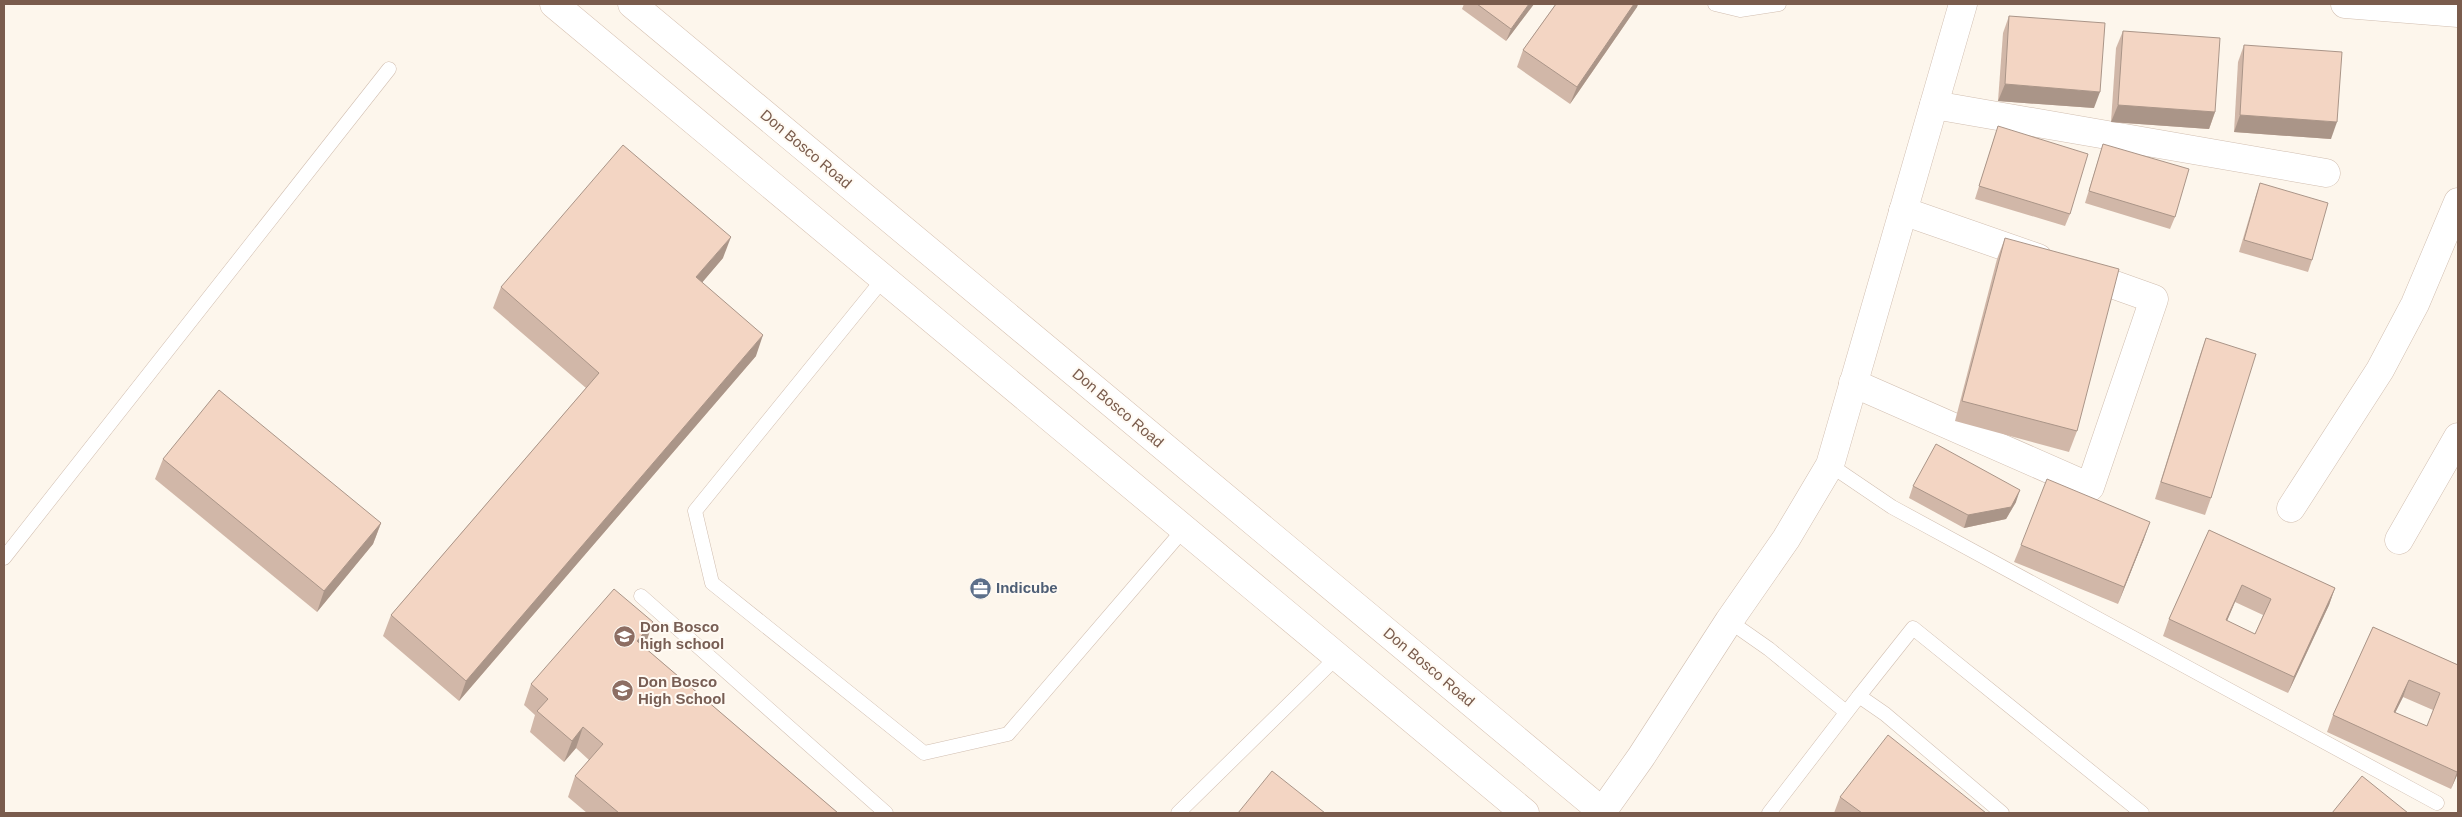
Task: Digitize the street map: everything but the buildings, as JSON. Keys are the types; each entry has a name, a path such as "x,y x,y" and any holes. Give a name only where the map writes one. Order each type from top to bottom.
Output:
{"street":[{"path":"554,4 1525,813"},
{"name":"Don Bosco Road","path":"632,4 1603,812"},
{"path":"1603,812 1729,621 1786,539 1830,465 1963,4"},
{"path":"2346,4 2458,13"},
{"path":"1934,106 2326,174"},
{"path":"2291,508 2380,370 2415,304 2458,202"},
{"path":"1853,383 2090,487 2154,299 1903,211"},
{"path":"2399,540 2458,437"}],"lane":[{"path":"1715,4 1740,10 1779,4"},
{"path":"4,558 389,69"},
{"path":"884,278 695,511 712,583 924,753 1008,734 1184,529"},
{"path":"1830,465 1892,507 2436,803"},
{"path":"642,596 886,813"},
{"path":"1729,621 1768,649 1846,712"},
{"path":"1769,813 1913,628 2142,813"},
{"path":"1178,813 1337,657"},
{"path":"1859,696 1885,714 2002,813"}],"place":[{"name":"Indicube","path":"980,588"},
{"name":"Don Bosco high school","path":"624,636"},
{"name":"Don Bosco High School","path":"622,691"}]}
